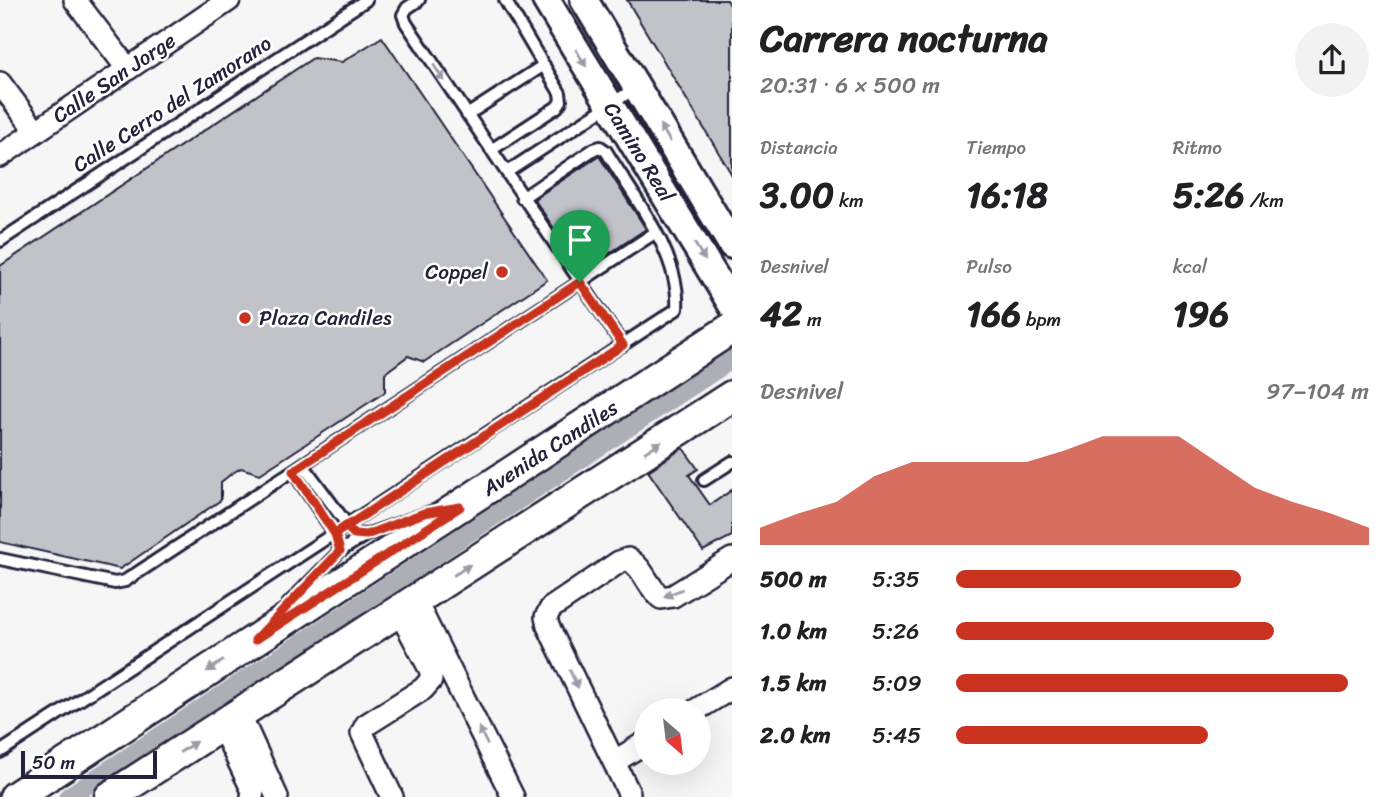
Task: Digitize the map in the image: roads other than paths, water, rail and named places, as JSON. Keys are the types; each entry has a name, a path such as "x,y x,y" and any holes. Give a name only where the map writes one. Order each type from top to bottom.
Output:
{"main road":[{"name":"Avenida Candiles","path":"15,797 732,328"},
{"path":"110,797 732,396"}],"street":[{"path":"75,0 127,68"},
{"name":"Camino Real","path":"546,0 732,304"},
{"name":"Camino Real","path":"584,0 732,245"},
{"name":"Calle San Jorge","path":"0,156 220,2"},
{"path":"0,83 36,131"},
{"path":"629,793 546,617 551,608 618,562 628,559 638,565 653,591 661,598 673,596 732,559"},
{"path":"392,797 362,733 366,725 423,689 431,680 431,671 407,606"},
{"path":"407,606 513,797"},
{"path":"711,701 732,688"},
{"path":"230,719 253,790 252,797"},
{"path":"230,719 277,797"},
{"path":"614,762 634,750"}],"lane":[{"name":"Calle Cerro del Zamorano","path":"0,241 366,0"},
{"path":"419,0 402,15 405,23 623,345"},
{"path":"491,150 561,101 560,93 505,0"},
{"path":"467,115 544,65"},
{"path":"507,172 636,87"},
{"path":"0,752 677,309 678,289 656,232 606,151 600,148 522,198"},
{"path":"0,559 120,583 656,232"},
{"path":"616,389 645,386"},
{"path":"519,468 532,445 550,432"},
{"path":"704,480 732,462"},
{"path":"298,468 354,534 366,535"},
{"path":"298,468 335,534 340,551"},
{"path":"255,640 340,551 366,535 424,513 460,507"}],"waterway":[{"path":"68,797 732,359"}],"place":[{"name":"Coppel","path":"502,272"},
{"name":"Plaza Candiles","path":"245,318"}]}
